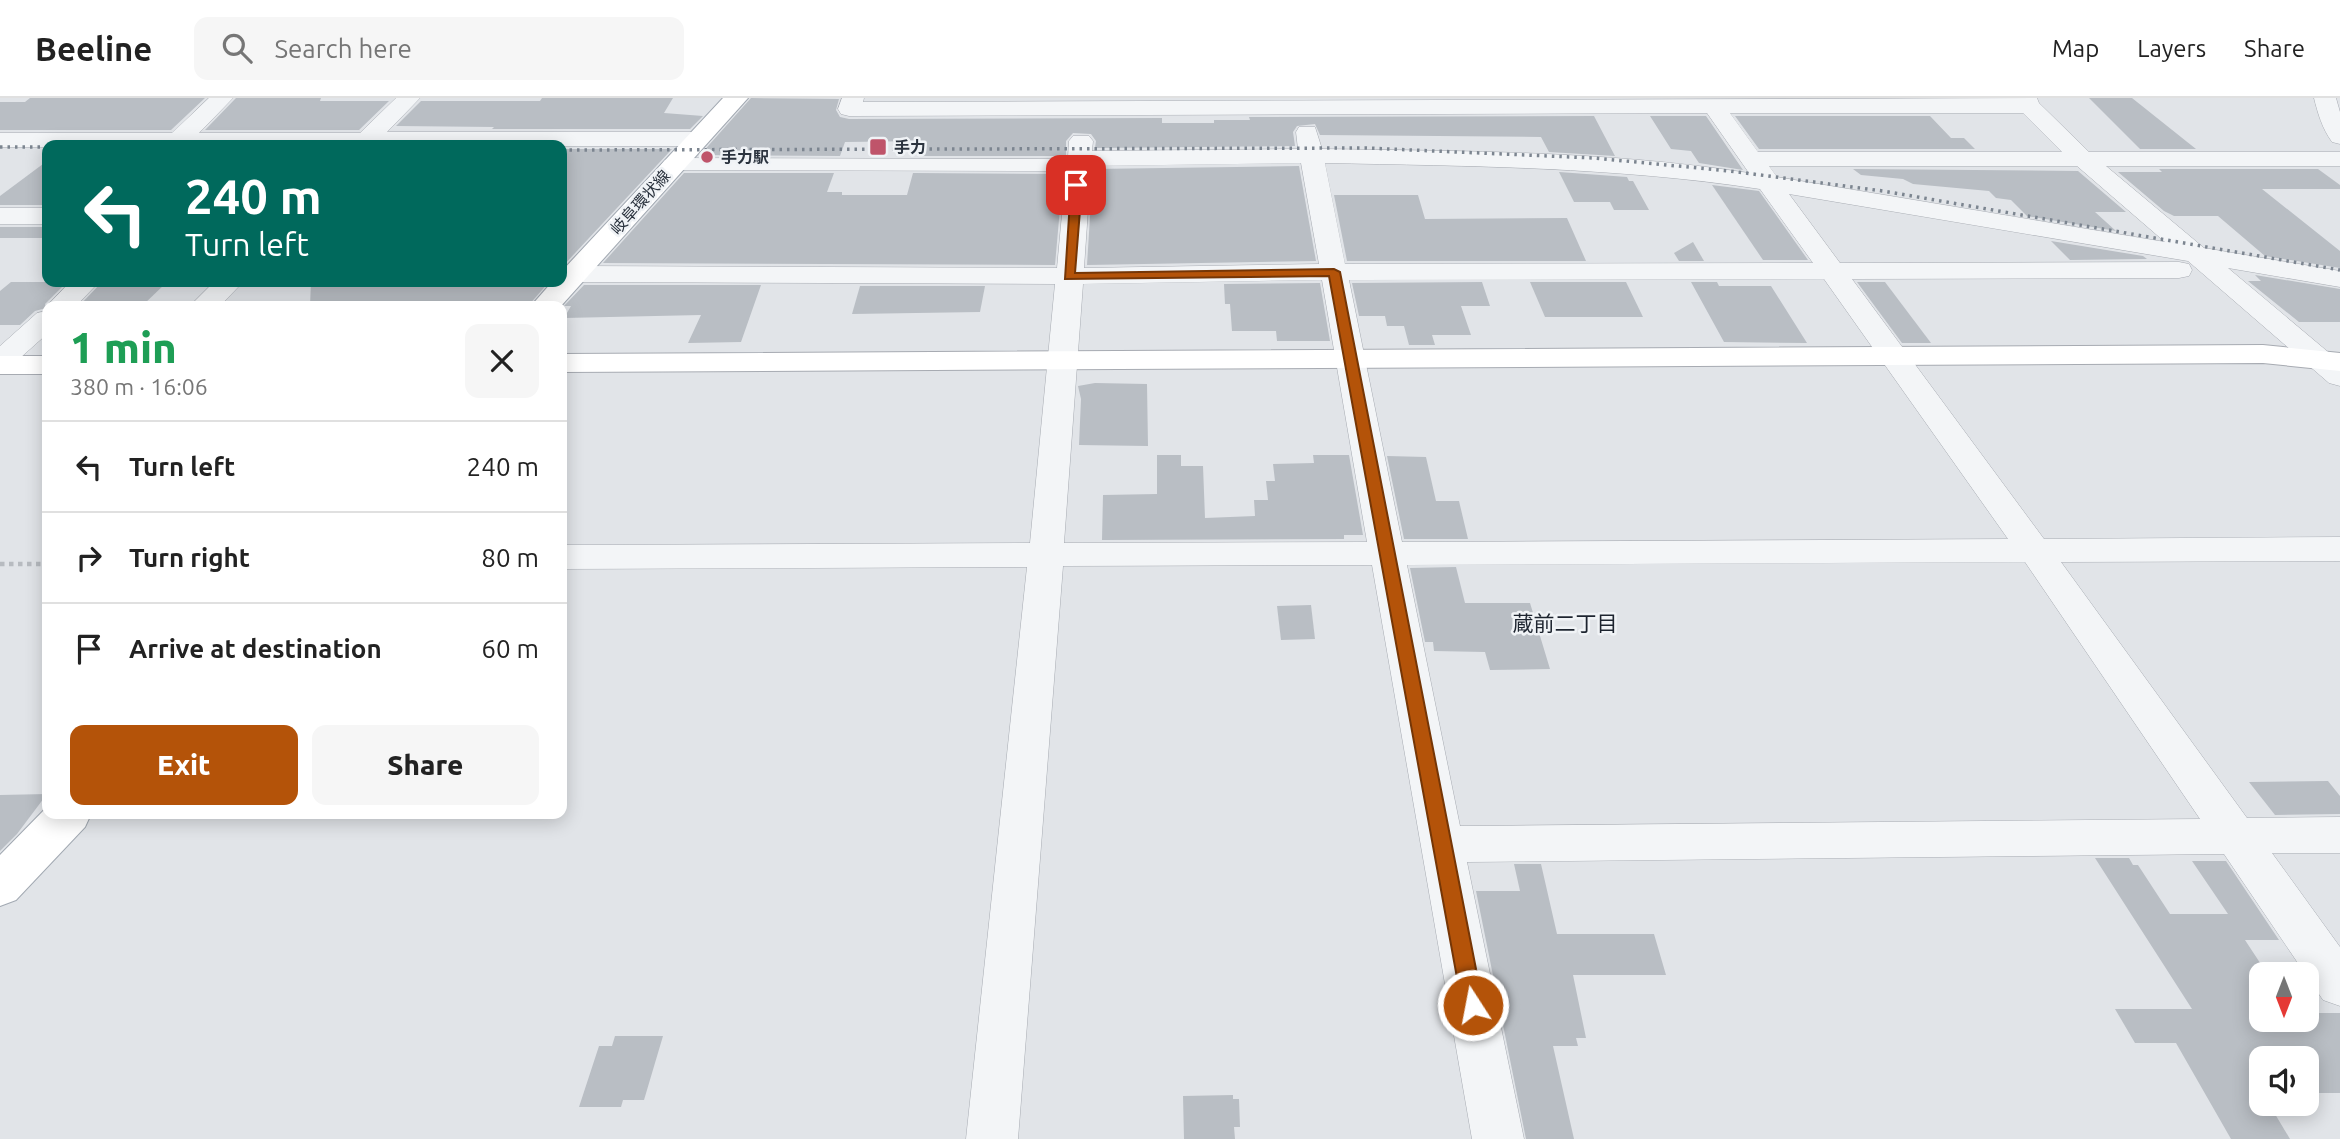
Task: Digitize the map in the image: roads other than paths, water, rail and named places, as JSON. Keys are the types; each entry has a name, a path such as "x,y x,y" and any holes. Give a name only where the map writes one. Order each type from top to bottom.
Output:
{"street":[{"path":"178,140 222,98"},
{"path":"366,140 409,98"},
{"name":"岐阜環状線","path":"567,282 736,98"},
{"path":"853,98 849,109 1084,103 2027,102 2083,159 2203,262 2328,360 2340,377"},
{"path":"2325,98 2332,123 2340,138"},
{"path":"1710,102 2035,551 2340,985"},
{"path":"992,1139 1046,555 1084,103"},
{"path":"1301,103 1498,1139"},
{"path":"0,140 42,140"},
{"path":"567,149 1058,166 1099,156 1312,156 1591,164 1696,172 1768,183 2203,262 2340,279"},
{"path":"567,158 683,154"},
{"path":"0,159 42,159"},
{"path":"1749,159 2340,159"},
{"path":"0,216 42,216"},
{"path":"574,274 1069,276 1334,272 1832,272 2203,262"},
{"path":"66,301 80,287"},
{"path":"209,301 224,287"},
{"name":"岐阜環状線","path":"550,301 562,287"},
{"path":"0,363 42,324"},
{"path":"567,363 2263,354 2328,360"},
{"path":"0,363 42,365"},
{"path":"567,557 2340,549"},
{"path":"0,886 64,819"},
{"path":"1443,844 2340,835"}],"railway":[{"path":"0,147 42,147"},
{"path":"567,150 1366,148 1594,158 1730,171 1883,191 2340,270"}],"place":[{"name":"手力","path":"878,147"},
{"name":"手力駅","path":"707,157"}],"district":[{"name":"蔵前二丁目","path":"1565,623"}]}
